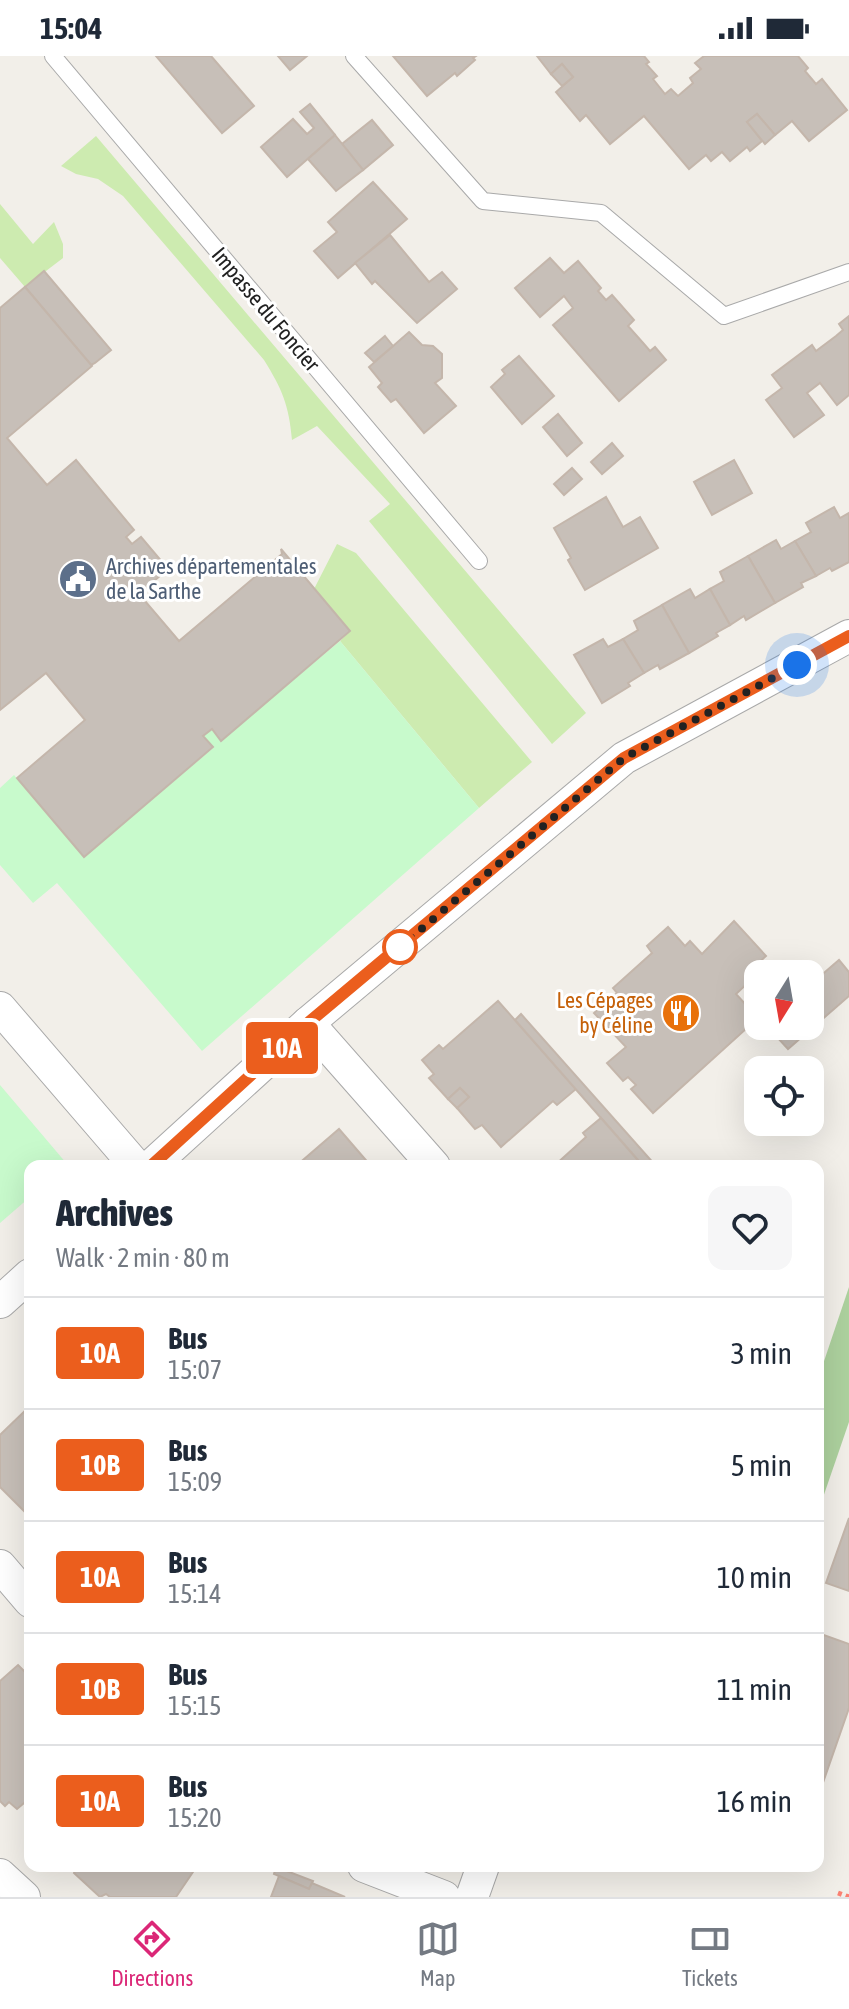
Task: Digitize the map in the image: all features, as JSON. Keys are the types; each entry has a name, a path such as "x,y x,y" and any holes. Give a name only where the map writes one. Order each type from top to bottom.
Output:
{"street":[{"path":"158,1160 308,1023 624,758 849,636"},
{"path":"0,1008 131,1160"},
{"path":"308,1023 429,1160"},
{"path":"0,1302 24,1280"},
{"path":"0,1566 24,1594"},
{"path":"379,1872 444,1897"},
{"path":"472,1897 481,1872"},
{"path":"0,1875 24,1897"}],"lane":[{"name":"Impasse du Foncier","path":"53,56 479,561"},
{"path":"354,56 483,201 601,213 724,316 849,272"}],"path":[{"path":"838,1893 849,1897"}],"green space":[{"path":"96,136 586,713 552,744 369,521 390,504 317,426 292,440 284,398 264,360 123,196 98,179 76,174 61,166"},
{"path":"0,204 33,244 54,222 63,244 63,258 25,287 0,258"},
{"path":"337,544 356,553 532,762 479,808 340,641 350,631 314,589"},
{"path":"340,641 479,808 202,1051 57,883 33,903 0,865 0,788 14,775 84,857 213,748 203,736 212,729 221,740"},
{"path":"0,1085 64,1160 24,1160 24,1202 0,1223"},
{"path":"849,1287 849,1422 824,1495 824,1361"}],"building":[{"path":"156,56 211,56 254,106 222,133"},
{"path":"278,56 307,56 290,70"},
{"path":"393,56 476,56 457,76 455,73 427,96"},
{"path":"537,56 644,56 649,62 646,64 657,76 653,79 665,94 671,89 678,96 693,83 690,78 701,69 695,63 704,56 798,56 816,84 822,79 847,110 809,141 792,121 775,135 757,114 747,122 762,141 750,151 747,147 730,161 722,152 711,161 706,155 689,169 644,116 610,144 586,115 580,121 556,92 573,77 562,64 551,74"},
{"path":"562,64 573,77 562,86 551,74"},
{"path":"310,104 335,135 287,177 261,147 293,119 307,134 314,128 300,112"},
{"path":"757,114 775,135 765,144 747,122"},
{"path":"372,120 393,145 363,170 342,144"},
{"path":"335,135 363,170 336,191 308,159"},
{"path":"373,182 407,219 338,278 314,251 337,232 328,222"},
{"path":"390,235 429,282 442,272 457,289 417,323 375,281 372,284 355,263"},
{"path":"550,258 564,273 578,261 601,288 598,291 606,300 612,295 634,320 628,326 650,351 655,347 666,360 619,401 553,325 573,308 564,296 540,317 515,288"},
{"path":"44,271 111,350 95,363 91,365 25,287"},
{"name":"Archives départementales de la Sarthe","path":"25,287 92,366 7,438 47,485 76,460 134,530 126,537 132,544 141,537 168,569 139,594 179,641 282,554 281,549 350,631 221,741 212,729 203,736 213,747 84,857 17,778 85,720 46,673 0,710 0,308"},
{"path":"849,316 849,395 837,405 820,383 807,393 824,415 794,437 766,400 782,388 772,375 812,345 816,351 836,336 843,330 839,324"},
{"path":"409,332 422,345 433,346 442,354 442,378 435,383 456,406 424,433 396,399 391,402 378,387 382,383 369,367"},
{"path":"385,336 393,346 374,362 365,353"},
{"path":"519,356 554,396 522,424 491,387 505,374 502,370"},
{"path":"558,414 582,443 567,456 543,427"},
{"path":"612,443 623,456 602,474 591,462"},
{"path":"734,460 752,493 712,515 694,482"},
{"path":"572,468 582,479 564,495 554,484"},
{"path":"606,497 623,527 640,517 658,548 585,590 554,528"},
{"path":"834,507 840,518 849,513 849,562 816,576 795,541 811,532 806,523"},
{"path":"776,540 781,549 795,541 816,576 801,583 803,587 775,603 748,556"},
{"path":"748,556 775,603 746,620 744,616 730,625 710,589 724,581 720,572"},
{"path":"690,589 695,598 710,589 730,625 689,653 662,605"},
{"path":"662,605 689,653 660,669 658,665 644,673 623,639 638,630 634,621"},
{"path":"603,639 608,647 623,639 644,673 628,683 630,686 602,703 574,655"},
{"path":"734,921 766,956 762,960 744,960 744,986 736,994 744,1003 744,1031 653,1113 631,1089 636,1085 628,1077 623,1081 607,1063 626,1047 594,1013 617,993 613,988 652,953 647,946 668,927 685,946 690,941 702,954"},
{"path":"839,960 849,972 849,996 824,1018 824,973"},
{"path":"498,1001 576,1089 557,1105 553,1101 501,1147 482,1125 475,1129 457,1108 469,1097 460,1088 448,1099 429,1078 434,1074 422,1060 439,1045 443,1049"},
{"path":"521,1014 651,1160 638,1160 515,1020"},
{"path":"780,1040 798,1040 788,1049"},
{"path":"460,1088 469,1097 457,1108 448,1099"},
{"path":"601,1118 638,1160 561,1160 586,1137 583,1133"},
{"path":"339,1129 366,1160 303,1160"},
{"path":"24,1412 24,1511 0,1487 0,1435"},
{"path":"849,1518 849,1591 826,1583"},
{"path":"824,1635 849,1644 849,1708 824,1780"},
{"path":"18,1665 24,1671 24,1803 17,1809 9,1802 5,1806 0,1801 0,1681"},
{"path":"193,1872 176,1897 110,1897 106,1894 100,1897 74,1873"},
{"path":"289,1872 313,1881 309,1889 274,1874"},
{"path":"279,1876 309,1889 312,1883 345,1897 271,1897"}],"bus line":[{"name":"10A","path":"158,1160 308,1023 624,758 849,636"}],"place":[{"name":"Archives départementales de la Sarthe","path":"78,579"},
{"name":"Les Cépages by Céline","path":"681,1013"}],"route":[{"path":"400,947 624,758 797,665"}]}
